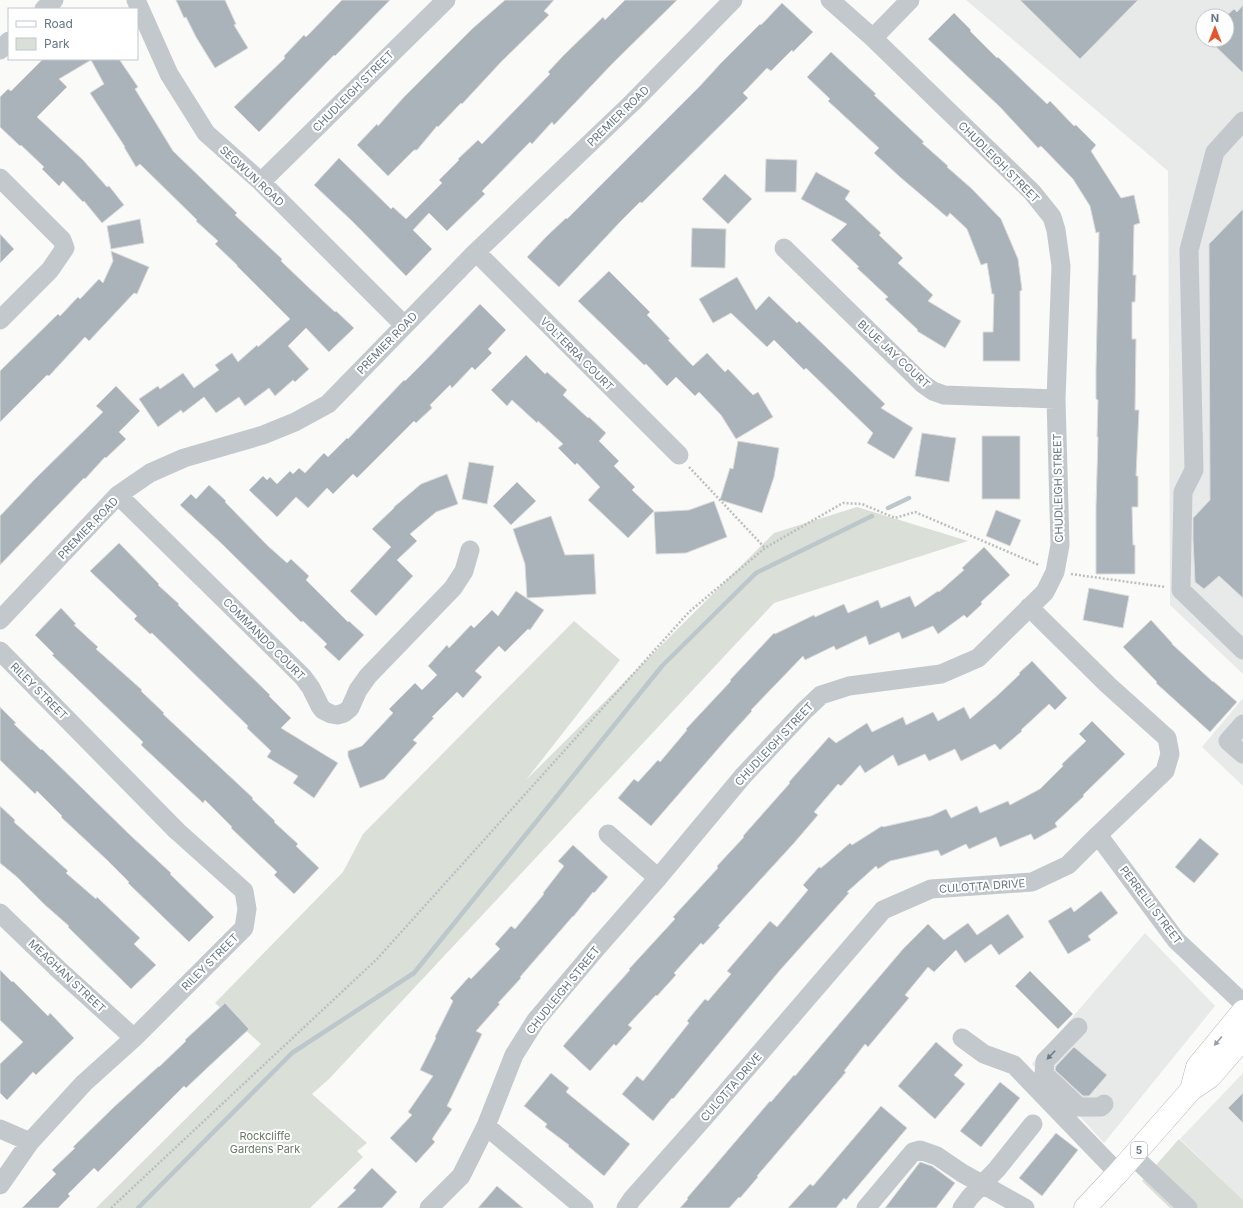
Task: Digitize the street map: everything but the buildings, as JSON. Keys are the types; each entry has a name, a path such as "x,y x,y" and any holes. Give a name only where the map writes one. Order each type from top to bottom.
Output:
{"main road":[{"name":"5","path":"1191,1090 1197,1067 1243,1011"},
{"name":"5","path":"1085,1208 1191,1090 1210,1077 1243,1039"}],"street":[{"path":"45,8 54,0"},
{"name":"SEGWUN ROAD","path":"136,0 169,74 206,133 261,182 404,325"},
{"name":"CHUDLEIGH STREET","path":"261,182 446,0"},
{"name":"PREMIER ROAD","path":"0,620 118,495 150,474 184,458 263,435 295,422 328,404 476,252 633,102 733,0"},
{"name":"CHUDLEIGH STREET","path":"429,1208 461,1176 486,1126 514,1055 536,1020 743,776 804,711 821,695 849,686 942,674 978,658 1045,592 1055,572 1060,545 1056,399 1061,266 1056,230 1052,217 1032,192 873,38 830,0"},
{"path":"873,38 910,0"},
{"path":"0,50 8,42"},
{"path":"1243,121 1215,152 1189,250 1194,470 1184,492 1181,590 1243,650"},
{"path":"0,178 62,240 64,248 50,270 0,320"},
{"name":"BLUE JAY COURT","path":"784,248 923,384 933,391 944,395 1056,399"},
{"name":"VOLTERRA COURT","path":"476,252 679,455"},
{"name":"COMMANDO COURT","path":"118,495 296,670 311,688 320,706 327,713 332,714 340,714 350,708 358,690 368,676 453,588 464,571 470,550"},
{"name":"CULOTTA DRIVE","path":"626,1208 632,1199 883,910 931,889 1032,882 1068,865 1165,771 1170,754 1167,738 1108,685 1030,607"},
{"name":"RILEY STREET","path":"0,651 177,830 244,891 247,908 244,928 134,1038 84,1083 30,1142 0,1185"},
{"path":"1243,724 1228,741 1243,754"},
{"path":"608,834 658,878"},
{"name":"PERRELLI STREET","path":"1098,835 1176,940 1243,1003"},
{"name":"MEAGHAN STREET","path":"0,913 59,970 134,1038"},
{"path":"1078,1027 1045,1061 1044,1074 1079,1107 1101,1107 1104,1104"},
{"path":"962,1038 984,1054 1014,1065 1118,1173"},
{"path":"962,1208 1034,1124"},
{"path":"486,1126 584,1208"},
{"path":"0,1129 30,1142"},
{"path":"866,1208 913,1152 920,1150 938,1156 962,1173 1025,1208"},
{"path":"1133,1156 1188,1208"}],"path":[{"path":"679,455 701,481 764,548"},
{"path":"110,1208 377,958 689,612 764,548 843,504 862,504 895,518 915,512 1055,572 1181,590"}],"shaded area":[{"path":"966,0 1243,0 1243,674 1170,605 1168,171"},
{"path":"1243,698 1243,786 1202,747"},
{"path":"1145,933 1215,1006 1104,1143 1032,1064"},
{"path":"1243,1073 1243,1200 1180,1139"}],"green space":[{"name":"Rockcliffe Gardens Park","path":"857,507 968,541 774,603 329,1079 312,1094 367,1143 357,1151 363,1157 310,1208 96,1208 261,1044 215,1003 343,872 363,834 574,621 620,660 526,780 774,533"},
{"path":"1179,1139 1243,1200 1243,1208 1170,1208 1142,1181"}],"waterway":[{"path":"888,508 909,498"},
{"path":"138,1208 292,1053 414,973 662,666 756,573 872,516"}]}
